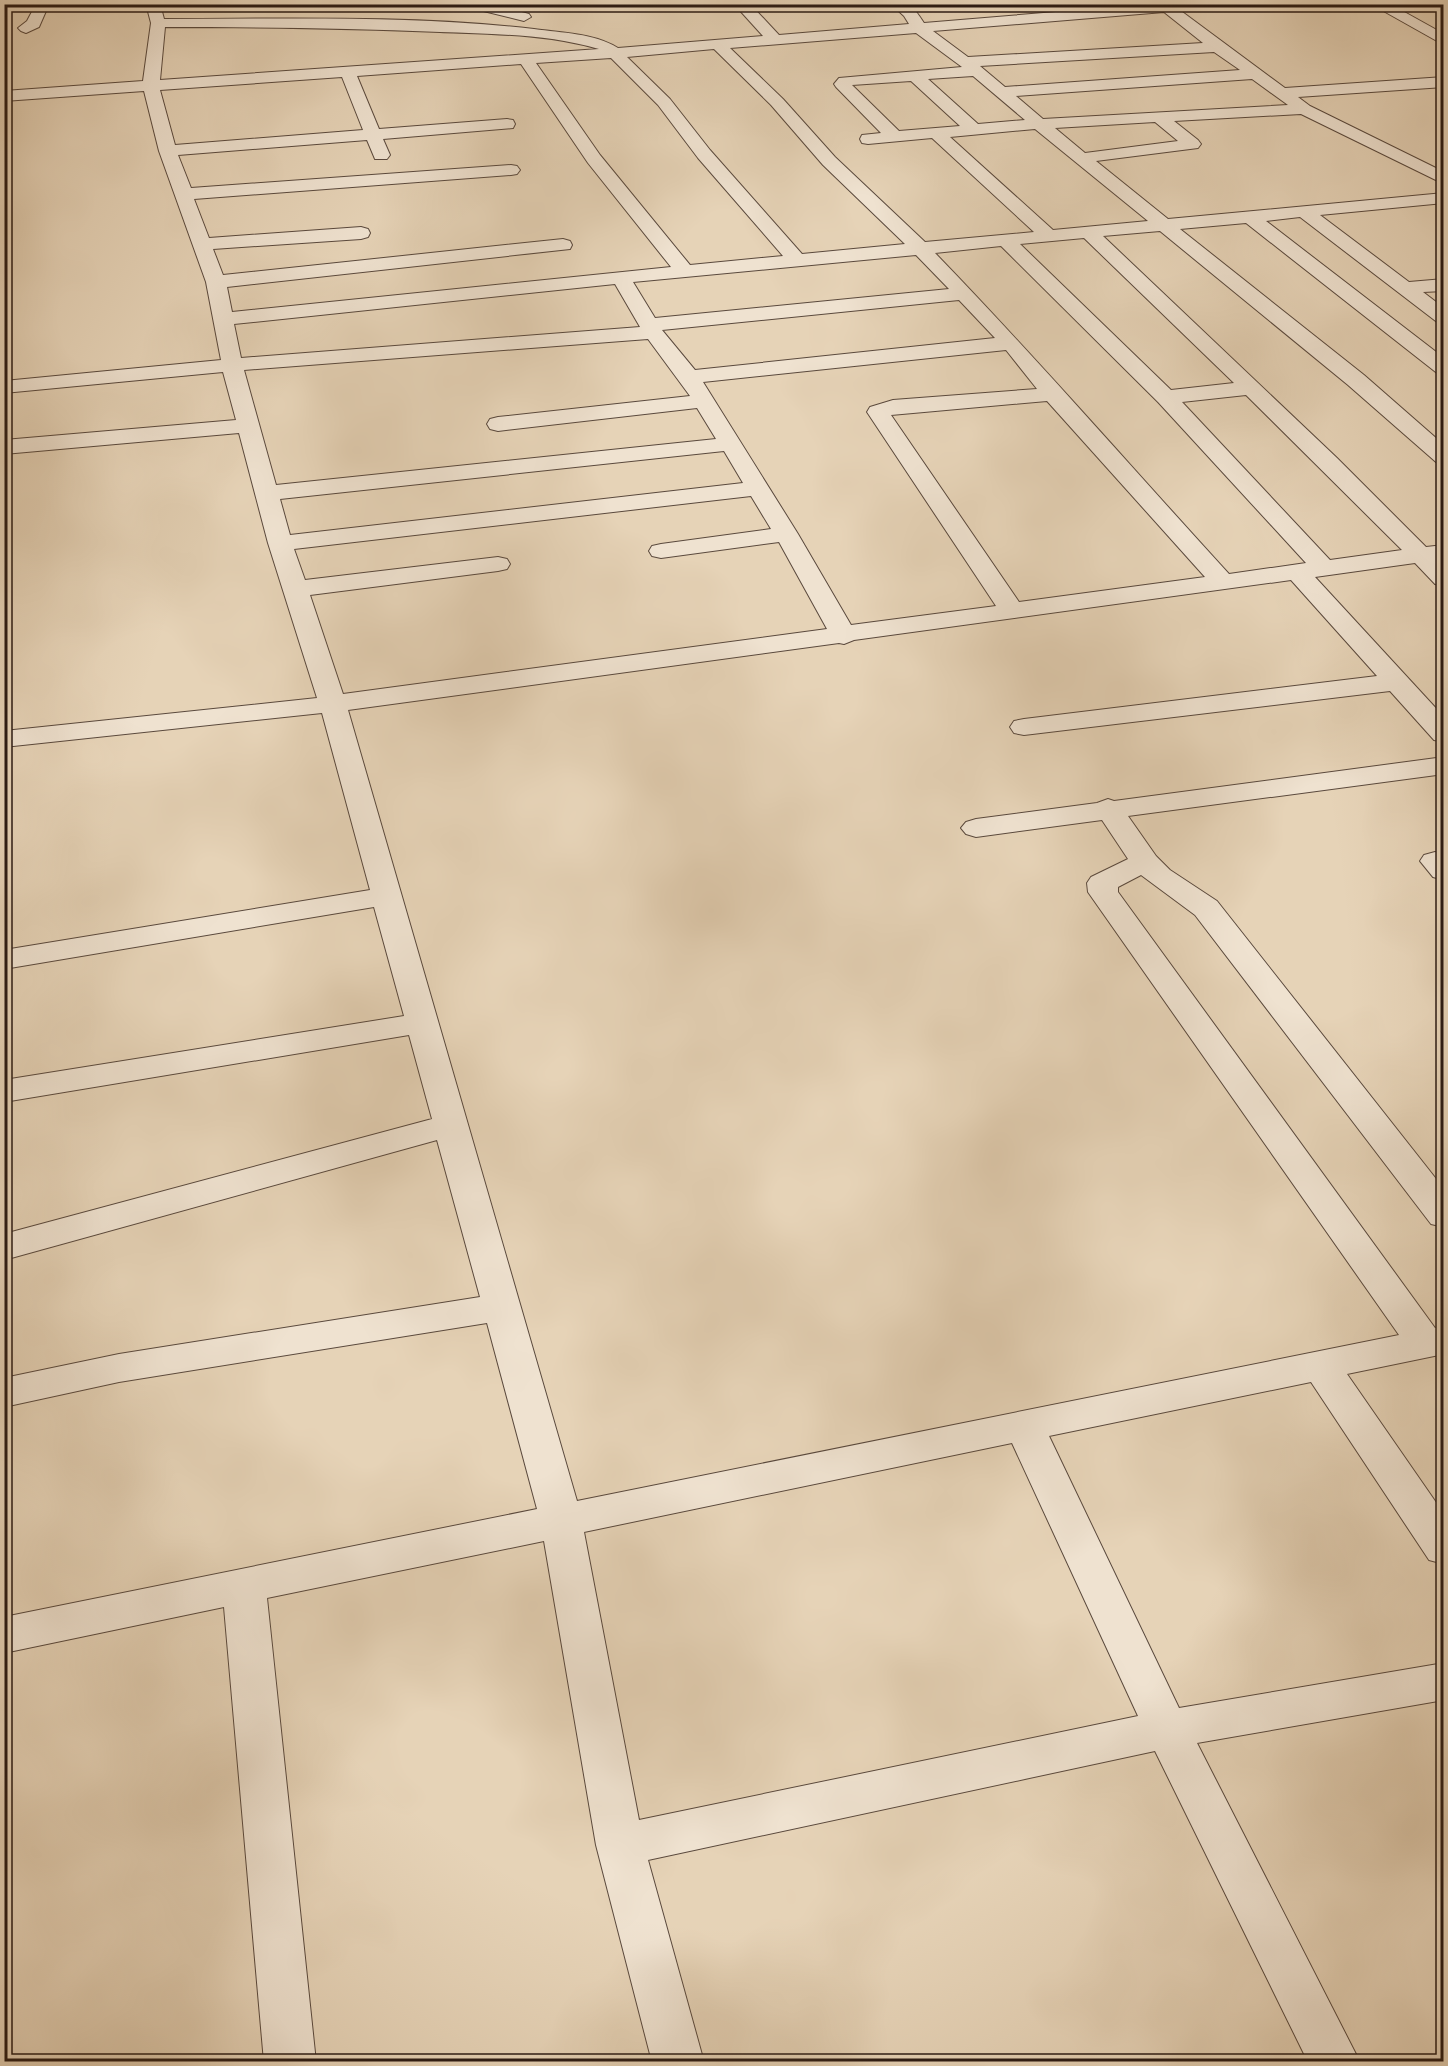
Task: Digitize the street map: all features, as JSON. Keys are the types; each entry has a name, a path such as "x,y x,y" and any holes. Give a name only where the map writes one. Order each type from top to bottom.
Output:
{"street":[{"path":"26,28 34,24 39,10 45,4"},
{"path":"472,4 544,23 578,39"},
{"path":"741,4 775,40"},
{"path":"898,4 910,13 919,28 971,66 1162,225 1356,380 1443,457"},
{"path":"1032,4 1051,17"},
{"path":"4,96 615,53 1166,6 1213,4"},
{"path":"1378,4 1443,41"},
{"path":"1166,6 1217,47 1304,110 1443,179"},
{"path":"678,2061 620,1845 561,1520 449,1126 333,704 266,493 232,365 216,282 168,151 151,85 155,14 500,30 578,39 604,46 615,53 664,102 704,154 797,260"},
{"path":"717,44 777,102 829,161 920,248 1011,343 1053,394 1223,582"},
{"path":"895,137 842,84 845,81 915,76 971,66 1217,47"},
{"path":"525,59 594,159 685,271"},
{"path":"348,72 388,172"},
{"path":"1000,92 1256,74"},
{"path":"915,76 974,130"},
{"path":"1283,93 1443,82"},
{"path":"868,139 1039,124 1304,110"},
{"path":"1083,158 1192,144 1160,118"},
{"path":"168,151 507,124"},
{"path":"937,134 1049,236"},
{"path":"184,194 388,172 497,157"},
{"path":"388,172 510,170"},
{"path":"223,319 685,271 1443,198"},
{"path":"1303,211 1443,318"},
{"path":"1250,216 1443,369"},
{"path":"1088,232 1329,463 1432,554 1443,579"},
{"path":"201,244 361,233"},
{"path":"1005,240 1166,397 1325,568"},
{"path":"216,282 563,245"},
{"path":"621,278 651,328 689,377 786,534 844,636"},
{"path":"1403,288 1443,285"},
{"path":"4,387 651,328 963,294"},
{"path":"689,377 1011,343"},
{"path":"1166,397 1249,388"},
{"path":"1013,612 878,412 893,407 1053,394"},
{"path":"498,424 702,401"},
{"path":"4,447 248,426"},
{"path":"266,493 729,444"},
{"path":"280,543 757,488"},
{"path":"661,551 786,534"},
{"path":"4,739 333,704 1432,554"},
{"path":"296,589 498,564"},
{"path":"1297,572 1443,734"},
{"path":"1024,727 1398,682"},
{"path":"976,828 1108,808 1443,765"},
{"path":"1108,808 1145,862 1159,876 1206,908 1443,1215"},
{"path":"4,1635 1434,1342 1102,892 1102,883 1145,862"},
{"path":"4,960 387,896"},
{"path":"4,1091 421,1023"},
{"path":"4,1247 449,1126"},
{"path":"4,1393 119,1368 501,1307"},
{"path":"1320,1365 1443,1548"},
{"path":"1024,1425 1167,1730 1335,2061"},
{"path":"244,1586 290,2061"},
{"path":"620,1845 1167,1730 1443,1681"}]}
